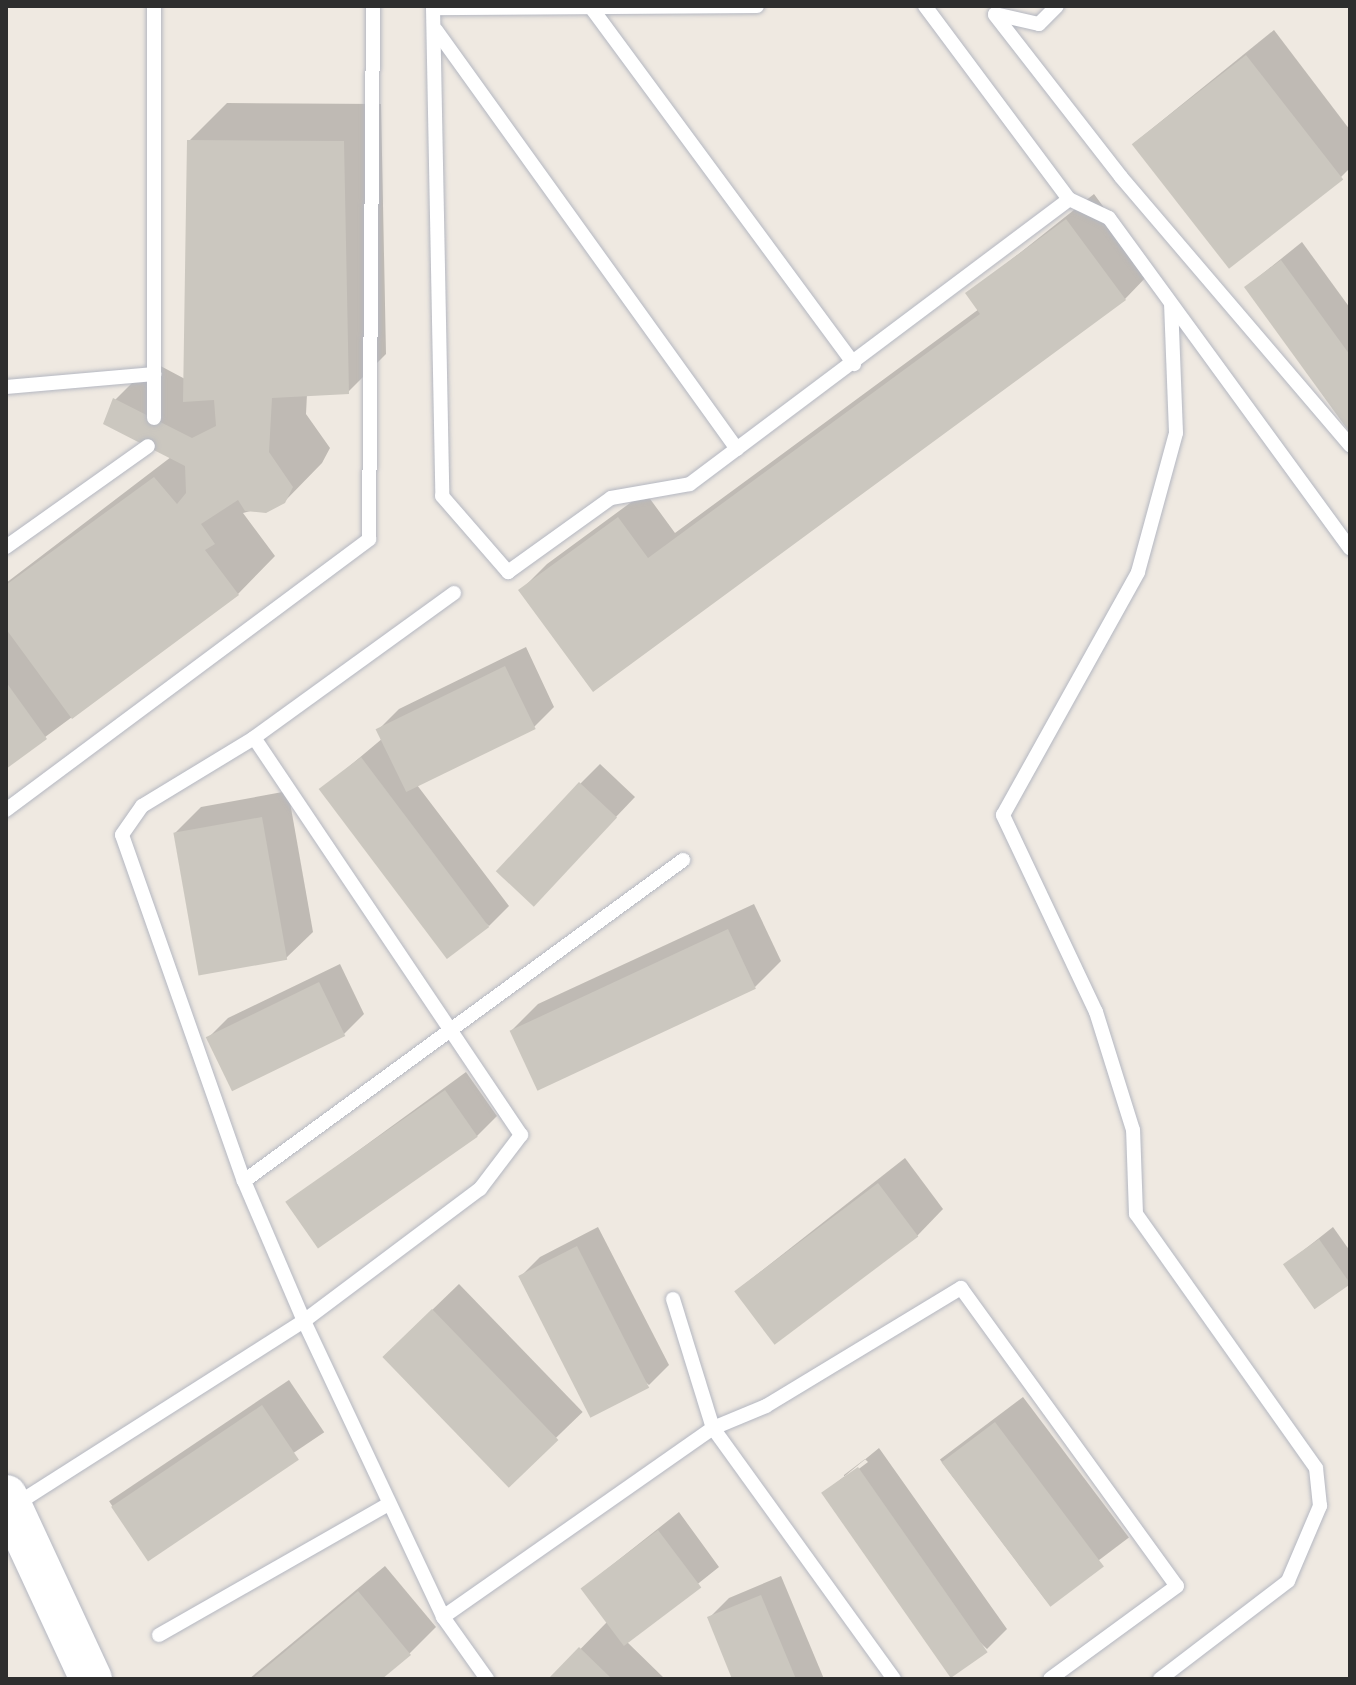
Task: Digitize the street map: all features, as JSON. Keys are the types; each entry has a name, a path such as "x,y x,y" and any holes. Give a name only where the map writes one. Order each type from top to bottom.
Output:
{"main road":[{"path":"9,1502 91,1679"}],"lane":[{"path":"154,6 154,418"},
{"path":"6,810 369,539 373,6"},
{"path":"757,6 593,10 433,8 436,30 442,496 508,572 611,498 690,484 854,364 1069,199"},
{"path":"925,6 1069,199 1109,218 1350,549"},
{"path":"994,10 1039,24 1057,6"},
{"path":"593,10 854,364"},
{"path":"994,10 1121,177 1350,445"},
{"path":"436,30 737,449"},
{"path":"1160,1679 1288,1581 1320,1506 1316,1468 1136,1214 1133,1130 1096,1012 1003,815 1138,572 1176,433 1171,304"},
{"path":"6,387 154,374"},
{"path":"6,547 148,446"},
{"path":"454,593 254,738 142,806 122,835 244,1181 304,1321 443,1617 487,1679"},
{"path":"9,1502 304,1321 480,1189 521,1135 254,738"},
{"path":"244,1181 451,1034 683,860"},
{"path":"443,1617 713,1428 766,1406 961,1288 1177,1586 1050,1679"},
{"path":"673,1299 713,1428 894,1679"},
{"path":"159,1635 389,1504"}],"building":[{"path":"1246,55 1343,180 1229,269 1132,144"},
{"path":"187,140 344,141 349,394 272,398 269,452 293,487 285,503 266,513 245,511 238,500 201,524 215,544 205,550 239,595 72,719 6,629 6,585 154,477 177,504 186,493 185,466 103,424 113,398 192,438 216,426 214,400 183,402"},
{"path":"1066,219 1126,300 593,692 518,590 618,517 648,558 980,314 965,293"},
{"path":"1281,260 1350,355 1350,433 1244,287"},
{"path":"505,666 536,729 406,792 376,729"},
{"path":"6,682 47,739 6,769"},
{"path":"361,757 489,927 447,959 319,789"},
{"path":"579,782 617,817 534,907 496,871"},
{"path":"262,817 287,960 199,975 173,833"},
{"path":"728,929 756,989 537,1091 510,1031"},
{"path":"319,982 345,1036 232,1091 206,1037"},
{"path":"445,1090 478,1137 318,1249 285,1202"},
{"path":"878,1183 918,1237 775,1345 734,1291"},
{"path":"1319,1239 1350,1284 1315,1309 1283,1264"},
{"path":"577,1246 649,1388 590,1418 518,1276"},
{"path":"432,1309 558,1440 509,1488 382,1357"},
{"path":"262,1405 299,1460 148,1561 111,1507"},
{"path":"995,1422 1104,1567 1050,1607 941,1462"},
{"path":"858,1467 988,1652 951,1678 821,1493"},
{"path":"658,1530 701,1588 624,1646 581,1588"},
{"path":"358,1591 411,1655 382,1679 252,1679"},
{"path":"761,1595 796,1679 732,1679 707,1617"},
{"path":"579,1647 612,1679 548,1679"}]}
